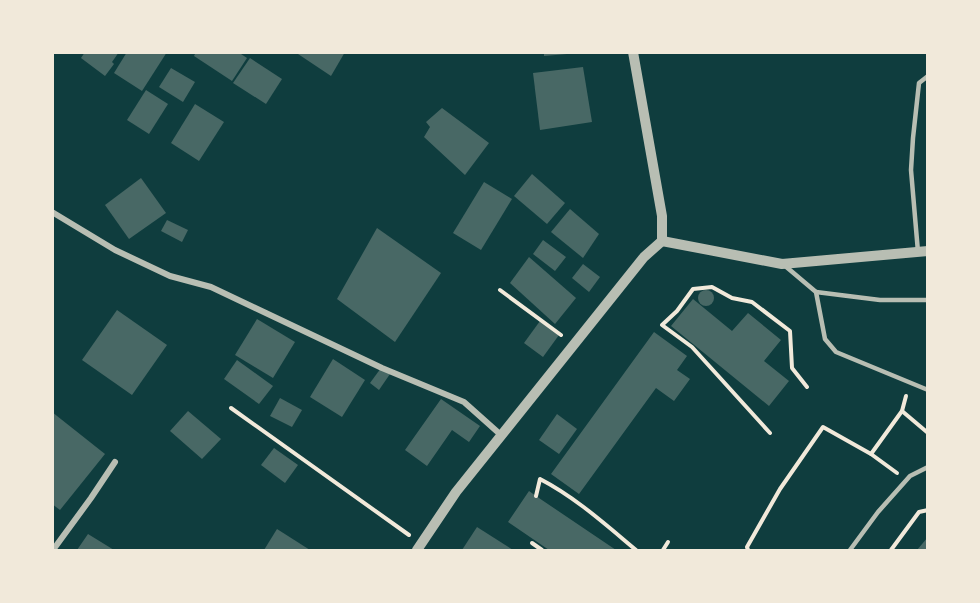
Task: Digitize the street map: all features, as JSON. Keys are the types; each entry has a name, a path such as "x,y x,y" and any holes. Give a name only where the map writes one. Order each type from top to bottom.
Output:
{"street":[{"path":"419,547 456,492 501,435 644,257 662,241 662,216 633,52"},
{"path":"52,212 115,250 170,276 212,287 372,363 464,402 501,435"},
{"path":"662,241 782,264 923,251"},
{"path":"52,550 115,462"}],"lane":[{"path":"923,251 912,170 919,82 927,76"},
{"path":"782,264 816,292 880,300 927,300"},
{"path":"816,292 825,339 836,352 927,390"},
{"path":"850,550 878,512 910,476 927,467"}],"path":[{"path":"770,433 692,347 662,325 677,311 693,289 712,287 732,298 752,302 790,331 792,368 807,387"},
{"path":"501,290 574,344"},
{"path":"231,408 419,547"},
{"path":"872,454 902,411 927,433"},
{"path":"748,550 747,547 757,525 823,427 872,454 907,480"},
{"path":"536,496 540,479 589,511 636,550"},
{"path":"891,550 918,512 927,510"},
{"path":"663,550 668,542"},
{"path":"532,543 542,550"}],"building":[{"path":"85,52 119,52 105,76 81,58"},
{"path":"127,52 167,52 142,91 114,73"},
{"path":"196,52 238,52 247,58 232,81 194,56"},
{"path":"295,52 345,52 331,76"},
{"path":"544,52 567,52 567,54 544,56"},
{"path":"250,58 282,79 266,104 233,83"},
{"path":"583,67 592,122 540,130 533,73"},
{"path":"171,68 195,82 183,102 159,87"},
{"path":"146,90 168,104 149,134 127,120"},
{"path":"195,104 224,122 199,161 171,143"},
{"path":"442,108 489,143 465,175 424,137 430,127 426,122"},
{"path":"532,174 565,203 547,224 514,196"},
{"path":"141,178 166,213 129,239 105,205"},
{"path":"484,182 512,199 481,250 453,233"},
{"path":"570,209 599,234 583,258 551,232"},
{"path":"167,220 188,230 182,242 161,231"},
{"path":"377,228 441,273 395,342 337,299"},
{"path":"543,240 566,257 555,271 533,254"},
{"path":"529,257 576,298 555,324 510,283"},
{"path":"583,264 600,277 589,292 572,278"},
{"path":"706,290 712,292 714,298 712,304 706,306 700,304 698,298 700,292"},
{"path":"693,299 732,331 748,313 781,340 764,361 789,381 769,406 671,326"},
{"path":"117,310 167,345 132,395 82,360"},
{"path":"257,319 295,342 273,378 235,355"},
{"path":"540,321 559,335 543,357 524,343"},
{"path":"654,332 687,356 677,370 690,379 674,401 656,388 579,494 551,474"},
{"path":"333,359 365,380 342,417 310,397"},
{"path":"237,360 273,386 259,404 224,379"},
{"path":"381,368 390,374 379,390 370,383"},
{"path":"280,398 302,410 292,427 270,416"},
{"path":"441,399 480,426 469,442 452,430 427,466 405,450"},
{"path":"188,411 221,439 202,459 170,431"},
{"path":"52,412 105,454 60,510 52,504"},
{"path":"557,414 577,429 559,454 539,440"},
{"path":"274,448 298,465 285,483 261,465"},
{"path":"529,491 616,550 549,550 508,522"},
{"path":"477,527 513,550 462,550"},
{"path":"277,529 310,550 264,550"},
{"path":"88,534 114,550 77,550"},
{"path":"928,537 928,550 917,550"}]}
